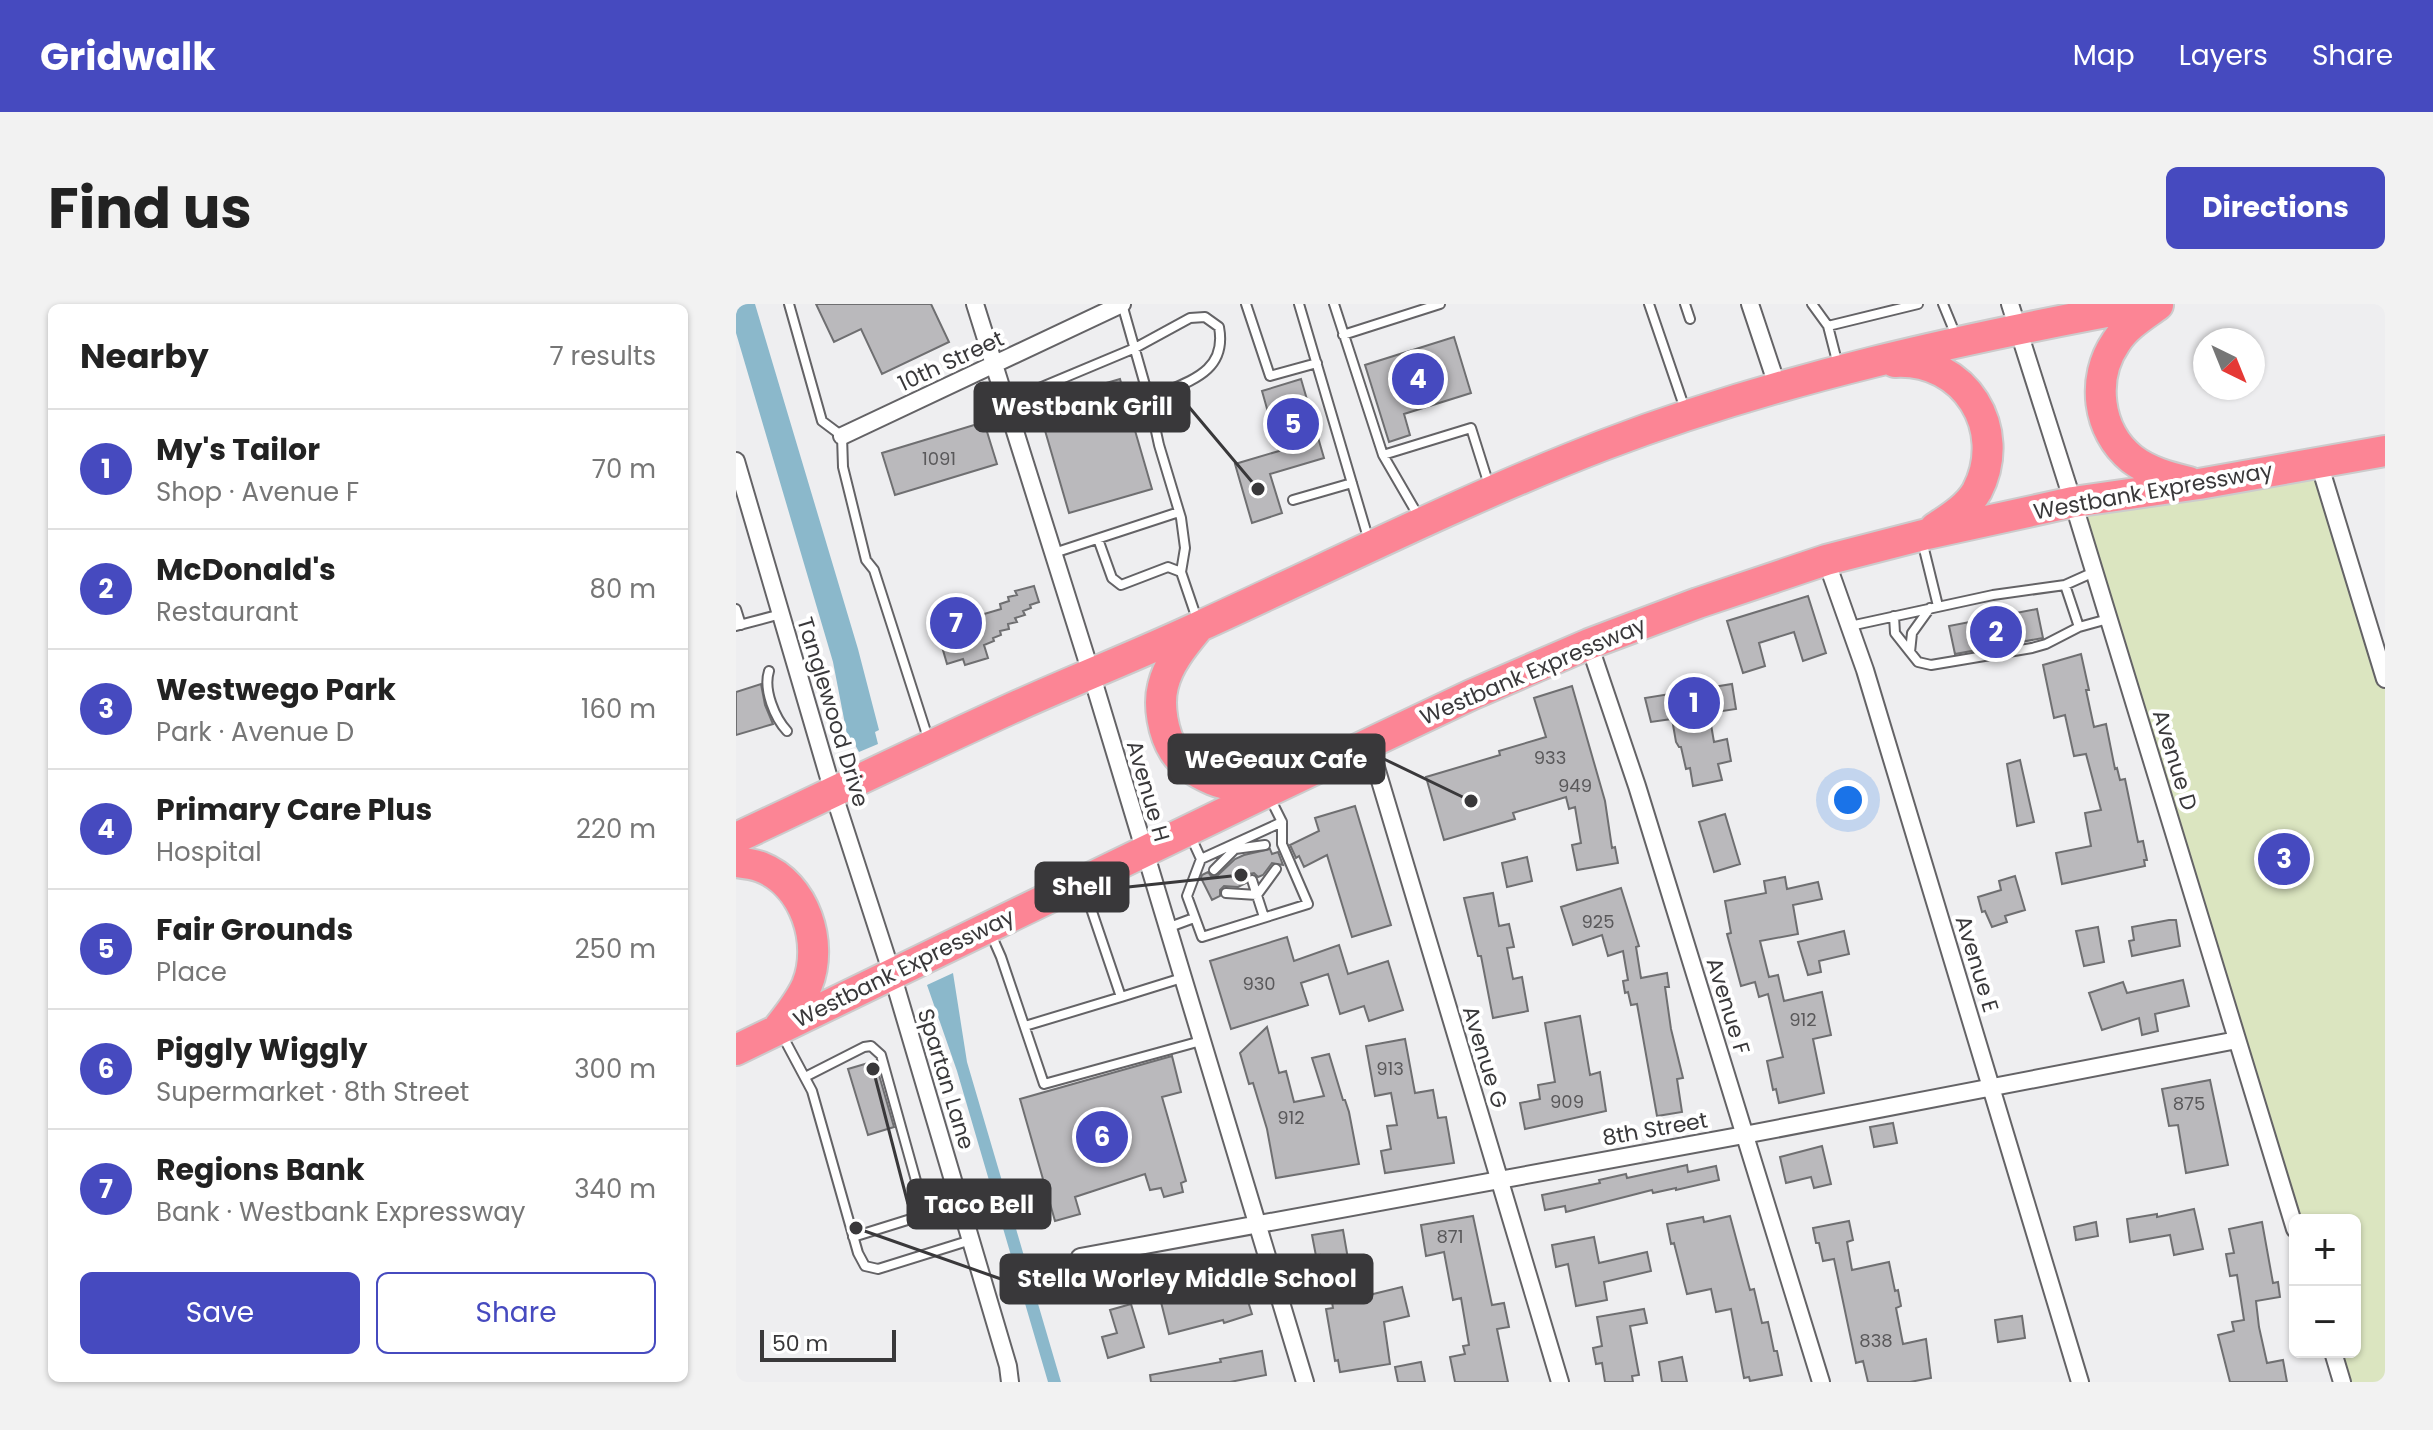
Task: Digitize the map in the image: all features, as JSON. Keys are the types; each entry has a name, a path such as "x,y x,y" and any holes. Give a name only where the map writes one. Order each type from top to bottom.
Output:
{"highway":[{"path":"736,838 1422,522 1604,446 1687,416 1848,367 1958,342 2014,316 2149,304"},
{"path":"2159,304 2135,321 2116,341 2104,364 2101,409 2112,435 2130,458 2160,475 2199,484"},
{"path":"1848,367 1906,362 1933,367 1951,378 1978,406 1987,426 1989,448 1987,466 1976,493 1958,512 1924,535"},
{"name":"Westbank Expressway","path":"736,1050 1471,695 1589,644 1698,603 1826,560 2073,502 2199,484 2385,451"},
{"path":"1199,627 1183,647 1162,686 1161,710 1174,751 1191,769 1215,781 1267,792"},
{"path":"736,862 762,867 779,878 796,897 809,921 813,959 808,982 798,1003 778,1028"}],"street":[{"name":"Avenue H","path":"975,304 1091,673 1305,1382"},
{"name":"10th Street","path":"842,436 1122,304"},
{"path":"1750,304 1778,388"},
{"name":"Avenue D","path":"2014,316 2290,1214"},
{"name":"Tanglewood Drive","path":"736,461 833,792 892,974"},
{"path":"2319,463 2385,679"},
{"name":"Avenue E","path":"1826,560 1870,684 2080,1382"},
{"name":"Avenue F","path":"1589,644 1637,786 1821,1382"},
{"name":"Avenue G","path":"1369,744 1560,1382"},
{"name":"Spartan Lane","path":"892,974 1008,1366 1010,1382"},
{"name":"8th Street","path":"1080,1257 1744,1135 2237,1040"},
{"path":"2335,1358 2342,1382"}],"lane":[{"path":"789,304 822,421 842,436 843,467 866,560 874,570 931,746"},
{"path":"1122,304 1179,512 1185,548 1181,572 1199,627"},
{"path":"1246,304 1270,376 1317,363"},
{"path":"1299,304 1371,546"},
{"path":"1334,304 1383,455 1422,522"},
{"path":"1343,335 1440,304"},
{"path":"1649,304 1687,416"},
{"path":"1685,304 1690,319"},
{"path":"1812,304 1828,326 1848,367"},
{"path":"1828,326 1918,304"},
{"path":"1943,304 1958,342"},
{"path":"1006,402 1135,348 1190,318 1205,317 1219,327 1222,343 1207,372 1149,399"},
{"path":"1383,455 1471,428 1492,493"},
{"path":"1293,500 1352,483"},
{"path":"1053,553 1179,512"},
{"path":"1910,652 1912,633 1934,607 1924,535"},
{"path":"1098,539 1112,578 1121,585 1168,567 1181,572"},
{"path":"1850,626 1993,595 2065,585 2094,572"},
{"path":"2065,585 2079,627"},
{"path":"736,609 739,625 781,614"},
{"path":"1894,616 1895,633 1918,662 1931,665 2046,644 2079,627 2109,618"},
{"path":"769,671 766,681 778,721 787,731"},
{"path":"1188,830 1201,859 1187,896 1202,937 1308,904 1282,844 1282,822 1267,792"},
{"path":"1214,870 1236,850 1282,822"},
{"path":"1201,859 1265,845"},
{"path":"1236,850 1253,850"},
{"path":"1226,863 1236,850"},
{"path":"1257,895 1276,869"},
{"path":"1257,895 1264,874"},
{"path":"1252,880 1264,917"},
{"path":"1082,881 1121,997"},
{"path":"1237,887 1257,895"},
{"path":"1226,893 1257,895"},
{"path":"1166,928 1194,918"},
{"path":"988,927 1044,1084 1201,1041"},
{"path":"1025,1026 1182,978"},
{"path":"778,1028 812,1091 853,1237 865,1266 878,1269 971,1240"},
{"path":"805,1077 864,1047 876,1048 881,1055 923,1206 914,1218 853,1237"}],"green space":[{"path":"2319,463 2385,679 2385,1382 2342,1382 2335,1358 2361,1358 2361,1214 2293,1214 2073,503"}],"water":[{"path":"736,304 755,304 858,649 879,730 875,732 878,744 859,752 854,743 849,745 833,662 736,333"},
{"path":"953,973 967,1062 1061,1382 1048,1382 957,1071 927,985"}],"building":[{"path":"816,304 931,304 949,342 882,374 861,329 834,342"},
{"path":"1454,337 1471,393 1404,414 1410,435 1389,442 1365,365"},
{"path":"1120,379 1152,489 1069,513 1037,403"},
{"path":"1301,379 1324,458 1270,474 1282,513 1252,523 1235,464 1279,451 1262,391"},
{"path":"984,422 997,464 895,495 882,453"},
{"path":"1034,586 1039,602 1030,605 1031,608 1023,611 1025,615 1015,618 1017,622 1008,624 1009,629 1000,631 1001,635 984,645 988,658 965,665 963,659 947,664 934,619 960,611 961,617 973,613 974,617 1001,609 1000,604 1009,601 1008,597 1017,595 1015,591"},
{"path":"1808,596 1826,653 1803,661 1794,632 1759,643 1765,666 1743,673 1727,621"},
{"path":"2037,609 2043,638 1955,654 1949,626"},
{"path":"2081,654 2094,727 2106,724 2115,769 2120,780 2125,779 2138,842 2143,841 2147,860 2144,860 2145,866 2062,884 2056,853 2091,846 2085,813 2101,810 2086,754 2074,756 2065,715 2054,718 2043,665"},
{"path":"761,684 773,724 736,735 736,692"},
{"path":"1732,684 1736,709 1709,713 1714,742 1727,739 1731,761 1718,764 1722,780 1693,786 1690,768 1686,769 1681,747 1676,742 1672,719 1651,722 1645,698"},
{"path":"1572,686 1605,801 1612,848 1615,847 1618,863 1577,870 1572,845 1581,843 1575,807 1569,809 1566,797 1513,813 1515,819 1444,840 1426,777 1500,755 1499,751 1546,737 1534,698"},
{"path":"2020,760 2034,822 2017,826 2007,764"},
{"path":"1355,806 1391,925 1352,937 1327,855 1304,867 1290,845 1319,831 1315,818"},
{"path":"1725,814 1740,864 1714,872 1699,822"},
{"path":"1270,849 1272,854 1278,852 1283,865 1272,863 1258,877 1254,873 1249,874 1245,878 1246,883 1238,887 1224,886 1220,896 1212,900 1202,875 1208,872 1211,876 1217,876 1235,859"},
{"path":"1527,857 1532,881 1507,887 1502,863"},
{"path":"2015,876 2025,910 2005,916 2007,922 1992,927 1985,911 1982,912 1978,897 2001,890 1999,881"},
{"path":"1785,877 1787,889 1818,882 1822,899 1793,905 1798,934 1760,941 1769,977 1778,975 1784,1001 1822,992 1831,1035 1813,1039 1824,1093 1779,1103 1767,1061 1783,1057 1768,994 1759,997 1755,982 1741,986 1727,934 1731,933 1725,901 1766,893 1764,881"},
{"path":"1621,888 1639,946 1636,947 1641,978 1667,973 1669,987 1665,987 1671,1029 1683,1078 1677,1079 1682,1112 1657,1116 1637,1004 1631,1005 1628,992 1625,993 1623,981 1628,980 1623,951 1608,956 1602,935 1573,945 1561,907"},
{"path":"1493,893 1499,926 1509,924 1514,947 1507,948 1513,979 1522,977 1528,1011 1493,1018 1481,956 1478,956 1464,898"},
{"path":"2176,920 2180,946 2132,956 2129,941 2134,940 2132,927"},
{"path":"2098,927 2104,962 2084,966 2076,931"},
{"path":"1844,931 1849,954 1819,961 1821,972 1808,975 1798,942"},
{"path":"1287,937 1294,961 1339,945 1348,974 1388,961 1403,1010 1369,1021 1364,1006 1340,1014 1328,974 1301,983 1308,1005 1231,1029 1210,961"},
{"path":"2183,980 2189,1006 2155,1014 2158,1031 2142,1035 2139,1018 2102,1030 2089,993 2123,982 2127,993"},
{"path":"1580,1016 1590,1075 1600,1072 1606,1111 1525,1129 1520,1103 1540,1099 1538,1085 1555,1082 1545,1023"},
{"path":"1267,1027 1279,1073 1286,1071 1294,1102 1324,1096 1312,1058 1329,1054 1349,1112 1359,1164 1276,1178 1267,1129 1240,1053"},
{"path":"1405,1039 1415,1093 1433,1090 1438,1118 1446,1117 1454,1163 1385,1173 1381,1151 1391,1149 1387,1126 1397,1125 1391,1093 1375,1096 1366,1046"},
{"path":"1172,1056 1181,1092 1162,1097 1186,1181 1181,1183 1183,1192 1164,1197 1161,1188 1150,1190 1145,1174 1075,1197 1080,1214 1055,1221 1020,1099"},
{"path":"875,1061 894,1127 868,1135 848,1069"},
{"path":"2210,1080 2228,1165 2186,1173 2178,1125 2169,1126 2162,1089"},
{"path":"1893,1123 1897,1143 1874,1147 1870,1127"},
{"path":"1822,1146 1831,1184 1814,1188 1811,1177 1786,1183 1780,1157"},
{"path":"1687,1165 1688,1172 1716,1166 1719,1180 1676,1190 1653,1193 1652,1190 1566,1212 1565,1206 1545,1210 1542,1195 1600,1183 1599,1180 1626,1174 1627,1178"},
{"path":"2194,1209 2203,1249 2174,1255 2170,1235 2130,1242 2127,1219 2157,1214 2157,1217"},
{"path":"1473,1216 1492,1305 1504,1303 1509,1327 1497,1329 1508,1382 1455,1382 1450,1357 1465,1354 1463,1346 1469,1345 1461,1298 1453,1300 1444,1252 1426,1256 1421,1225"},
{"path":"1730,1216 1750,1290 1754,1289 1762,1323 1768,1322 1782,1375 1750,1381 1749,1377 1744,1378 1731,1309 1716,1312 1711,1289 1687,1294 1667,1224 1703,1217 1704,1222"},
{"path":"1849,1221 1853,1240 1847,1242 1852,1270 1889,1262 1901,1306 1896,1308 1903,1344 1926,1339 1931,1378 1910,1382 1868,1382 1863,1361 1856,1363 1834,1259 1823,1261 1813,1228"},
{"path":"2096,1222 2098,1236 2076,1240 2074,1227"},
{"path":"2262,1222 2273,1283 2278,1282 2280,1297 2256,1301 2259,1327 2267,1363 2283,1360 2287,1382 2230,1382 2218,1335 2234,1331 2232,1322 2244,1320 2237,1275 2230,1276 2226,1254 2234,1253 2229,1229"},
{"path":"1343,1230 1348,1259 1358,1258 1369,1295 1402,1287 1409,1316 1384,1322 1390,1364 1340,1372 1338,1360 1335,1361 1326,1309 1333,1308 1328,1278 1320,1255 1316,1256 1312,1235"},
{"path":"1594,1237 1599,1263 1647,1252 1651,1271 1604,1282 1607,1300 1576,1306 1568,1264 1556,1267 1552,1245"},
{"path":"1235,1260 1252,1314 1169,1334 1160,1298 1185,1292 1188,1302 1220,1294 1212,1267"},
{"path":"1131,1304 1144,1347 1108,1358 1102,1337 1117,1333 1110,1310"},
{"path":"1644,1309 1647,1323 1630,1326 1639,1375 1632,1376 1633,1382 1605,1382 1602,1363 1596,1364 1593,1348 1602,1346 1597,1317"},
{"path":"2022,1316 2025,1338 1998,1342 1995,1320"},
{"path":"1262,1351 1266,1375 1230,1382 1151,1382 1150,1375"},
{"path":"1682,1357 1687,1382 1662,1382 1659,1362"},
{"path":"1421,1362 1425,1382 1398,1382 1395,1367"}],"place":[{"name":"Primary Care Plus","path":"1418,379"},
{"name":"Fair Grounds","path":"1293,424"},
{"name":"Westbank Grill","path":"1258,489"},
{"name":"Regions Bank","path":"956,623"},
{"name":"McDonald's","path":"1996,632"},
{"name":"My's Tailor","path":"1694,703"},
{"name":"WeGeaux Cafe","path":"1471,801"},
{"name":"Westwego Park","path":"2284,859"},
{"name":"Shell","path":"1241,875"},
{"name":"Taco Bell","path":"873,1069"},
{"name":"Piggly Wiggly","path":"1102,1137"},
{"name":"Stella Worley Middle School","path":"856,1228"}]}
